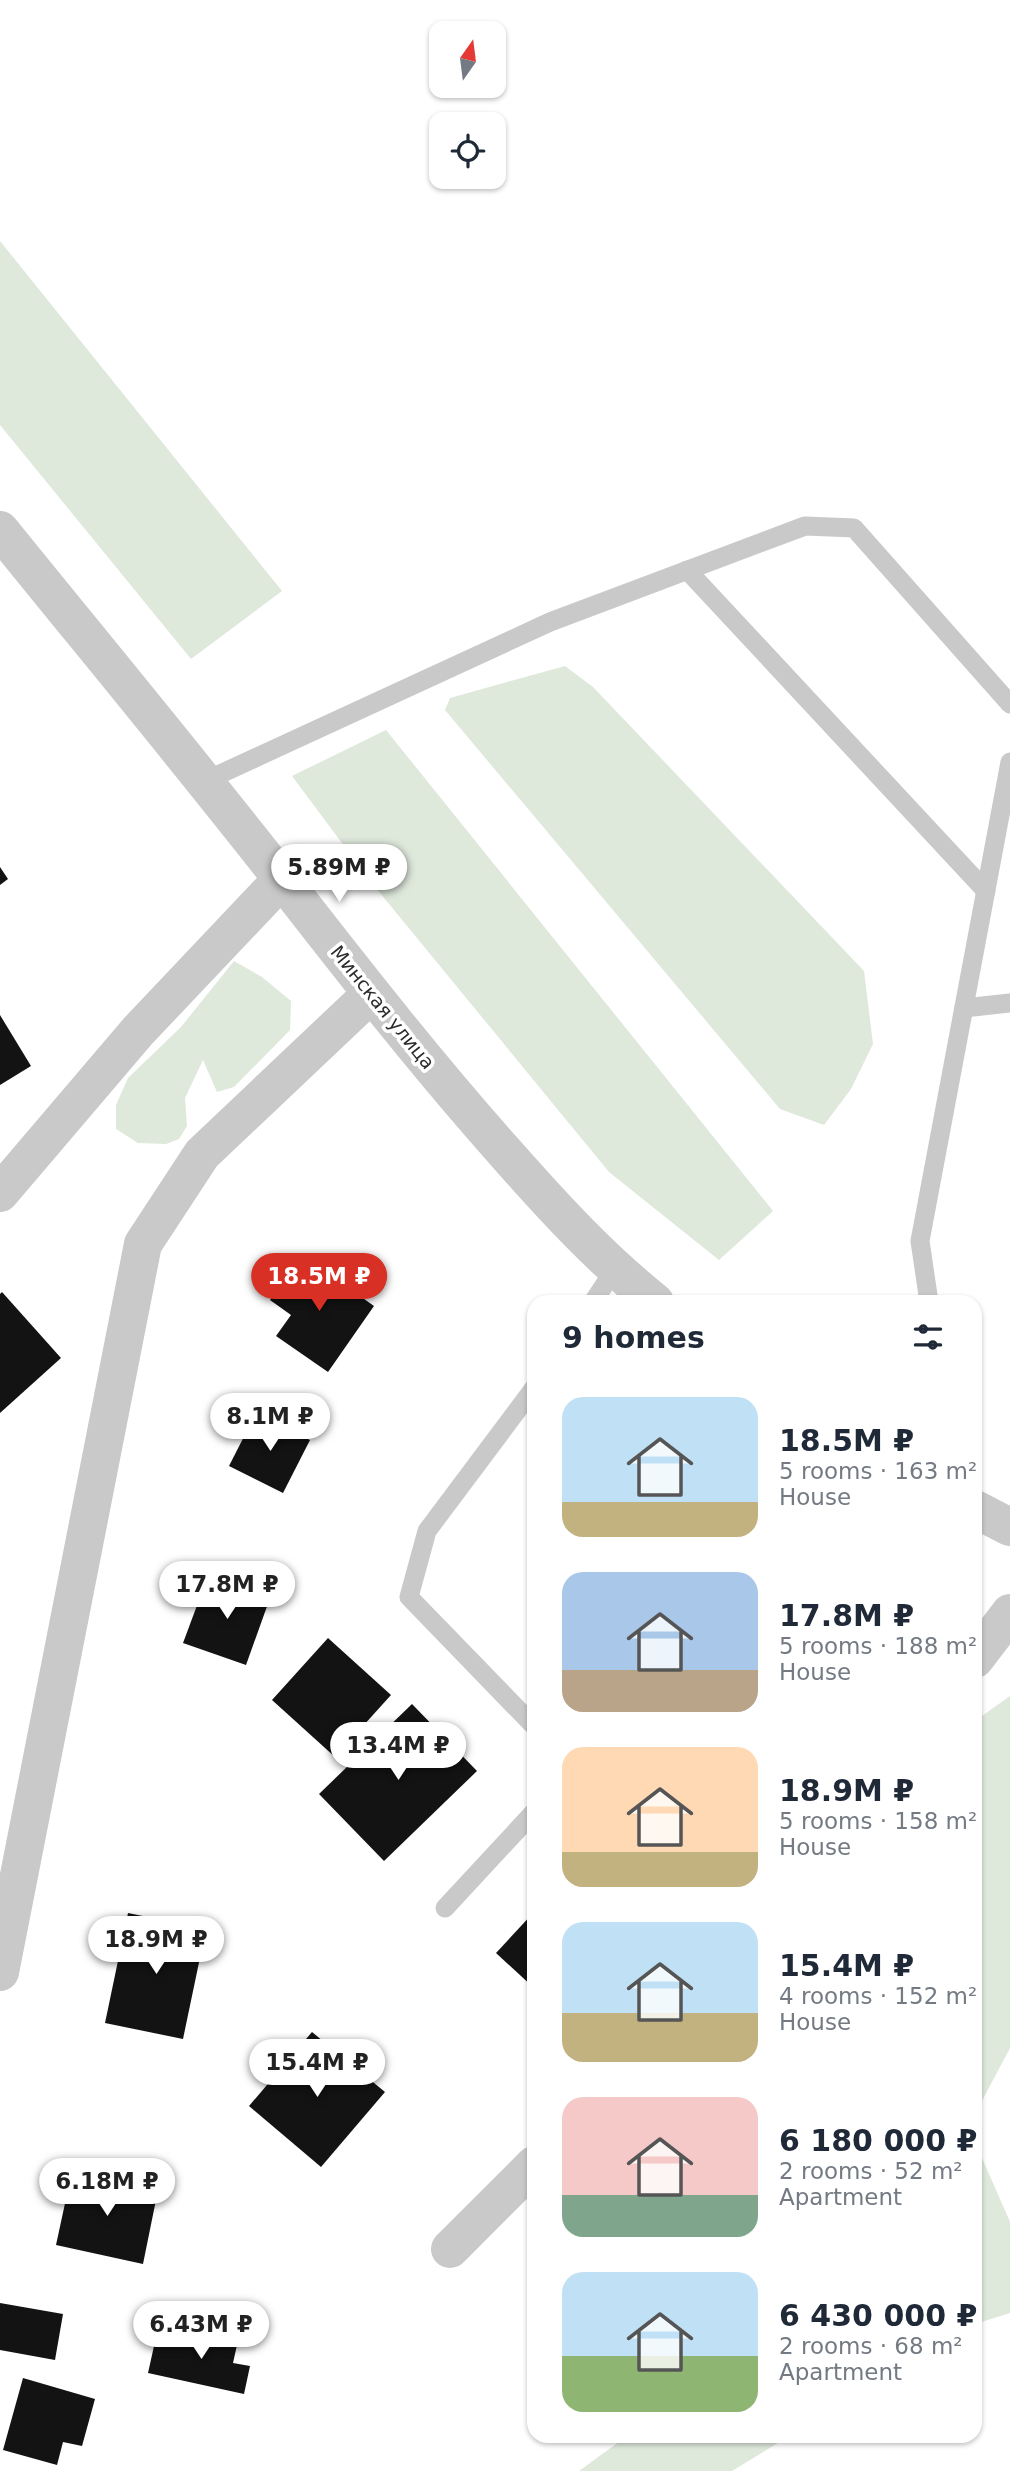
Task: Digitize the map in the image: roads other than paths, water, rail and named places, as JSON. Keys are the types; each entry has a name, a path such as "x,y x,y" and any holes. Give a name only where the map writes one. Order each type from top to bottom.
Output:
{"street":[{"name":"Минская улица","path":"0,530 461,1104 561,1215 615,1269 647,1295"},
{"path":"0,1193 138,1031 282,879"},
{"path":"0,1972 143,1244 202,1154 371,993"},
{"path":"982,1513 1010,1527"},
{"path":"982,1650 1010,1613"},
{"path":"450,2249 527,2172"}],"lane":[{"path":"205,782 550,622 805,526 853,528 1010,704"},
{"path":"687,570 986,891"},
{"path":"928,1295 920,1241 1010,762"},
{"path":"964,1008 1010,1003"},
{"path":"598,1295 615,1269"},
{"path":"527,1397 427,1531 409,1597 527,1719"},
{"path":"445,1908 527,1820"}]}
